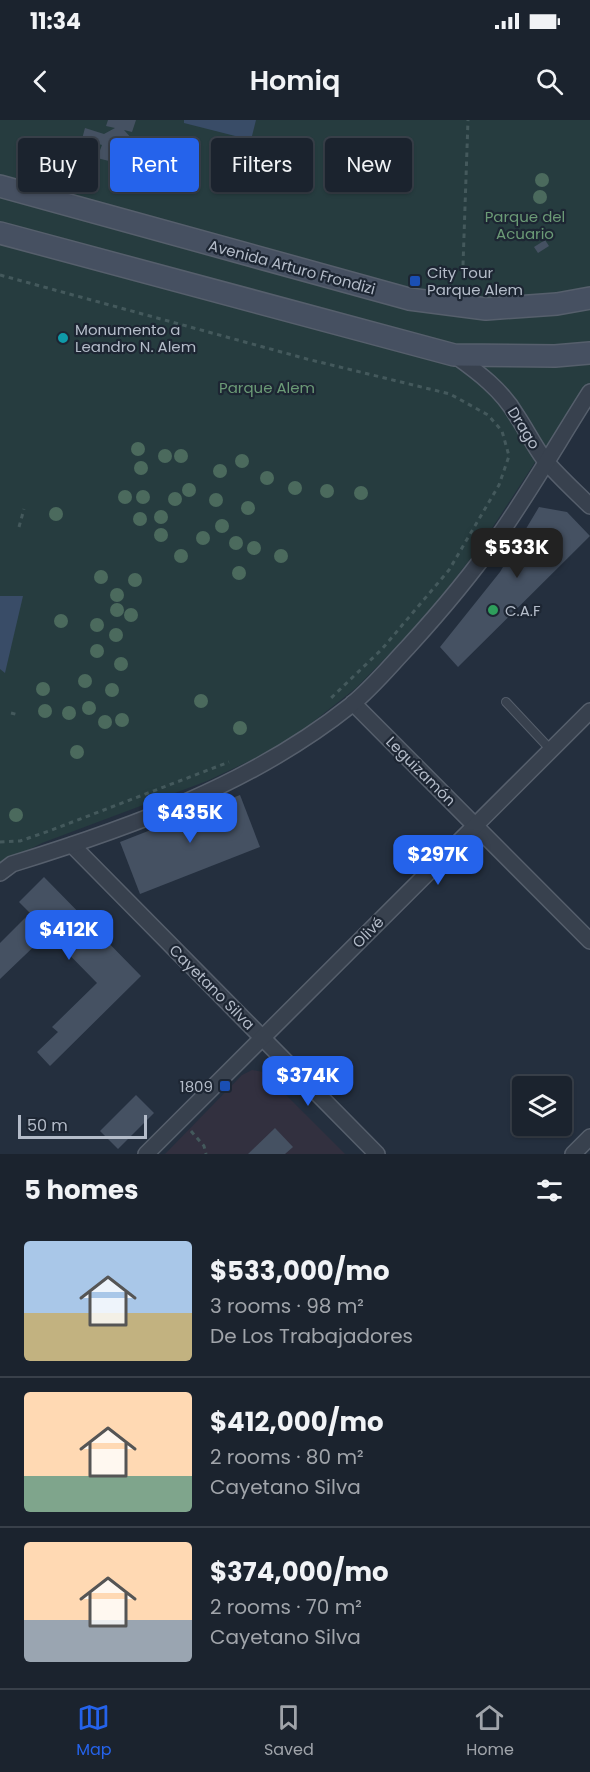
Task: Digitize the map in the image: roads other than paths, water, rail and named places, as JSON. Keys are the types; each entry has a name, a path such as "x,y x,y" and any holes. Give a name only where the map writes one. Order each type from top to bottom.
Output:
{"main road":[{"name":"Avenida Arturo Frondizi","path":"0,186 409,299 486,309 557,304 590,298"},
{"path":"0,233 454,355 544,357 590,353"}],"street":[{"name":"Drago","path":"454,355 500,391 546,461 590,506"},
{"path":"4,868 168,811 276,757 312,734 353,703 445,606 500,534 590,392"},
{"name":"Leguizamón","path":"353,703 590,941"},
{"name":"Olivé","path":"146,1154 590,711"},
{"name":"Cayetano Silva","path":"72,846 377,1154"},
{"path":"573,1154 590,1137"}],"lane":[{"path":"506,702 551,750"}],"water":[{"path":"184,120 256,120 252,138 243,138 184,123"},
{"path":"0,596 23,596 5,673 0,669"}],"place":[{"name":"City Tour Parque Alem","path":"415,281"},
{"name":"Monumento a Leandro N. Alem","path":"63,338"},
{"name":"C.A.F","path":"493,610"},
{"name":"1809","path":"225,1086"}],"park label":[{"name":"Parque del Acuario","path":"525,224"},
{"name":"Parque Alem","path":"267,387"}]}
